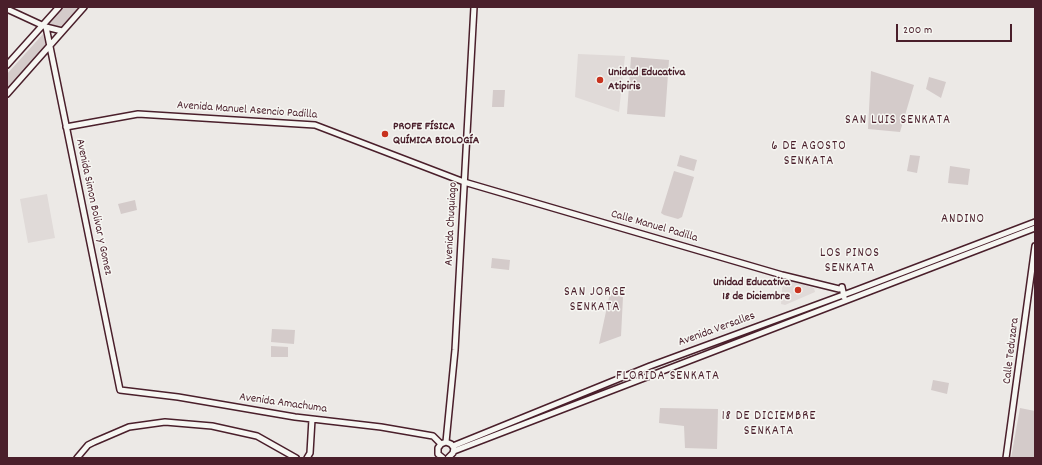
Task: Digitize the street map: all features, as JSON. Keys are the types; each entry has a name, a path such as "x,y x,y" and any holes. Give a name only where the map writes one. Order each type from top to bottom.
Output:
{"street":[{"path":"7,65 45,26 59,7"},
{"path":"7,94 84,7"},
{"name":"Avenida Chuquiago","path":"443,458 440,456 438,451 443,443 455,350 474,7"},
{"path":"7,9 45,26 62,31"},
{"name":"Avenida Simon Bolivar y Gomez","path":"45,26 120,390"},
{"name":"Avenida Manuel Asencio Padilla","path":"66,127 138,114 308,123 325,128 464,182"},
{"name":"Calle Manuel Padilla","path":"464,182 782,275 840,288 843,295"},
{"name":"Avenida Versalles","path":"453,448 650,366 1035,222"},
{"name":"Avenida Versalles","path":"453,448 844,302 1035,228"},
{"name":"Calle Teduzara","path":"1006,458 1035,246"},
{"path":"843,295 844,302"},
{"name":"Avenida Amachuma","path":"120,390 178,397 312,419 381,427 433,436 453,448"},
{"path":"306,458 310,453 312,419"},
{"path":"77,458 88,445 129,427 165,422 212,426 257,436 296,458"},
{"path":"449,458 453,448"}],"shaded area":[{"path":"62,7 80,7 62,27 48,23"},
{"path":"43,34 47,49 7,94 7,74"},
{"path":"578,54 625,56 619,112 575,97"},
{"path":"631,57 669,60 665,117 627,114"},
{"path":"871,71 914,85 900,132 868,129"},
{"path":"929,77 946,82 941,98 926,89"},
{"path":"493,90 505,90 504,107 492,107"},
{"path":"680,155 697,160 694,171 677,166"},
{"path":"910,155 920,156 917,173 907,171"},
{"path":"950,166 970,169 968,185 948,183"},
{"path":"674,171 694,177 682,217 678,219 661,213"},
{"path":"47,194 55,238 28,243 20,199"},
{"path":"135,200 137,210 121,214 118,204"},
{"path":"492,258 510,260 509,270 491,268"},
{"name":"Unidad Educativa 18 de Diciembre","path":"783,278 814,288 815,292 785,305 781,304"},
{"path":"610,293 623,297 621,336 599,344"},
{"path":"272,329 295,330 294,344 271,342"},
{"path":"271,346 288,347 288,357 271,357"},
{"path":"933,380 949,383 947,394 931,390"},
{"path":"660,408 718,409 717,449 685,448 684,426 659,423"},
{"path":"1020,408 1035,411 1035,458 1011,458"}],"place":[{"name":"Unidad Educativa Atipiris","path":"600,80"},
{"name":"PROFE FÍSICA QUÍMICA BIOLOGÍA","path":"385,134"},
{"name":"Unidad Educativa 18 de Diciembre","path":"798,290"}],"district":[{"name":"SAN LUIS SENKATA","path":"898,121"},
{"name":"6 DE AGOSTO SENKATA","path":"809,154"},
{"name":"ANDINO","path":"963,220"},
{"name":"LOS PINOS SENKATA","path":"850,262"},
{"name":"SAN JORGE SENKATA","path":"595,300"},
{"name":"FLORIDA SENKATA","path":"668,377"},
{"name":"18 DE DICIEMBRE SENKATA","path":"769,424"}]}
